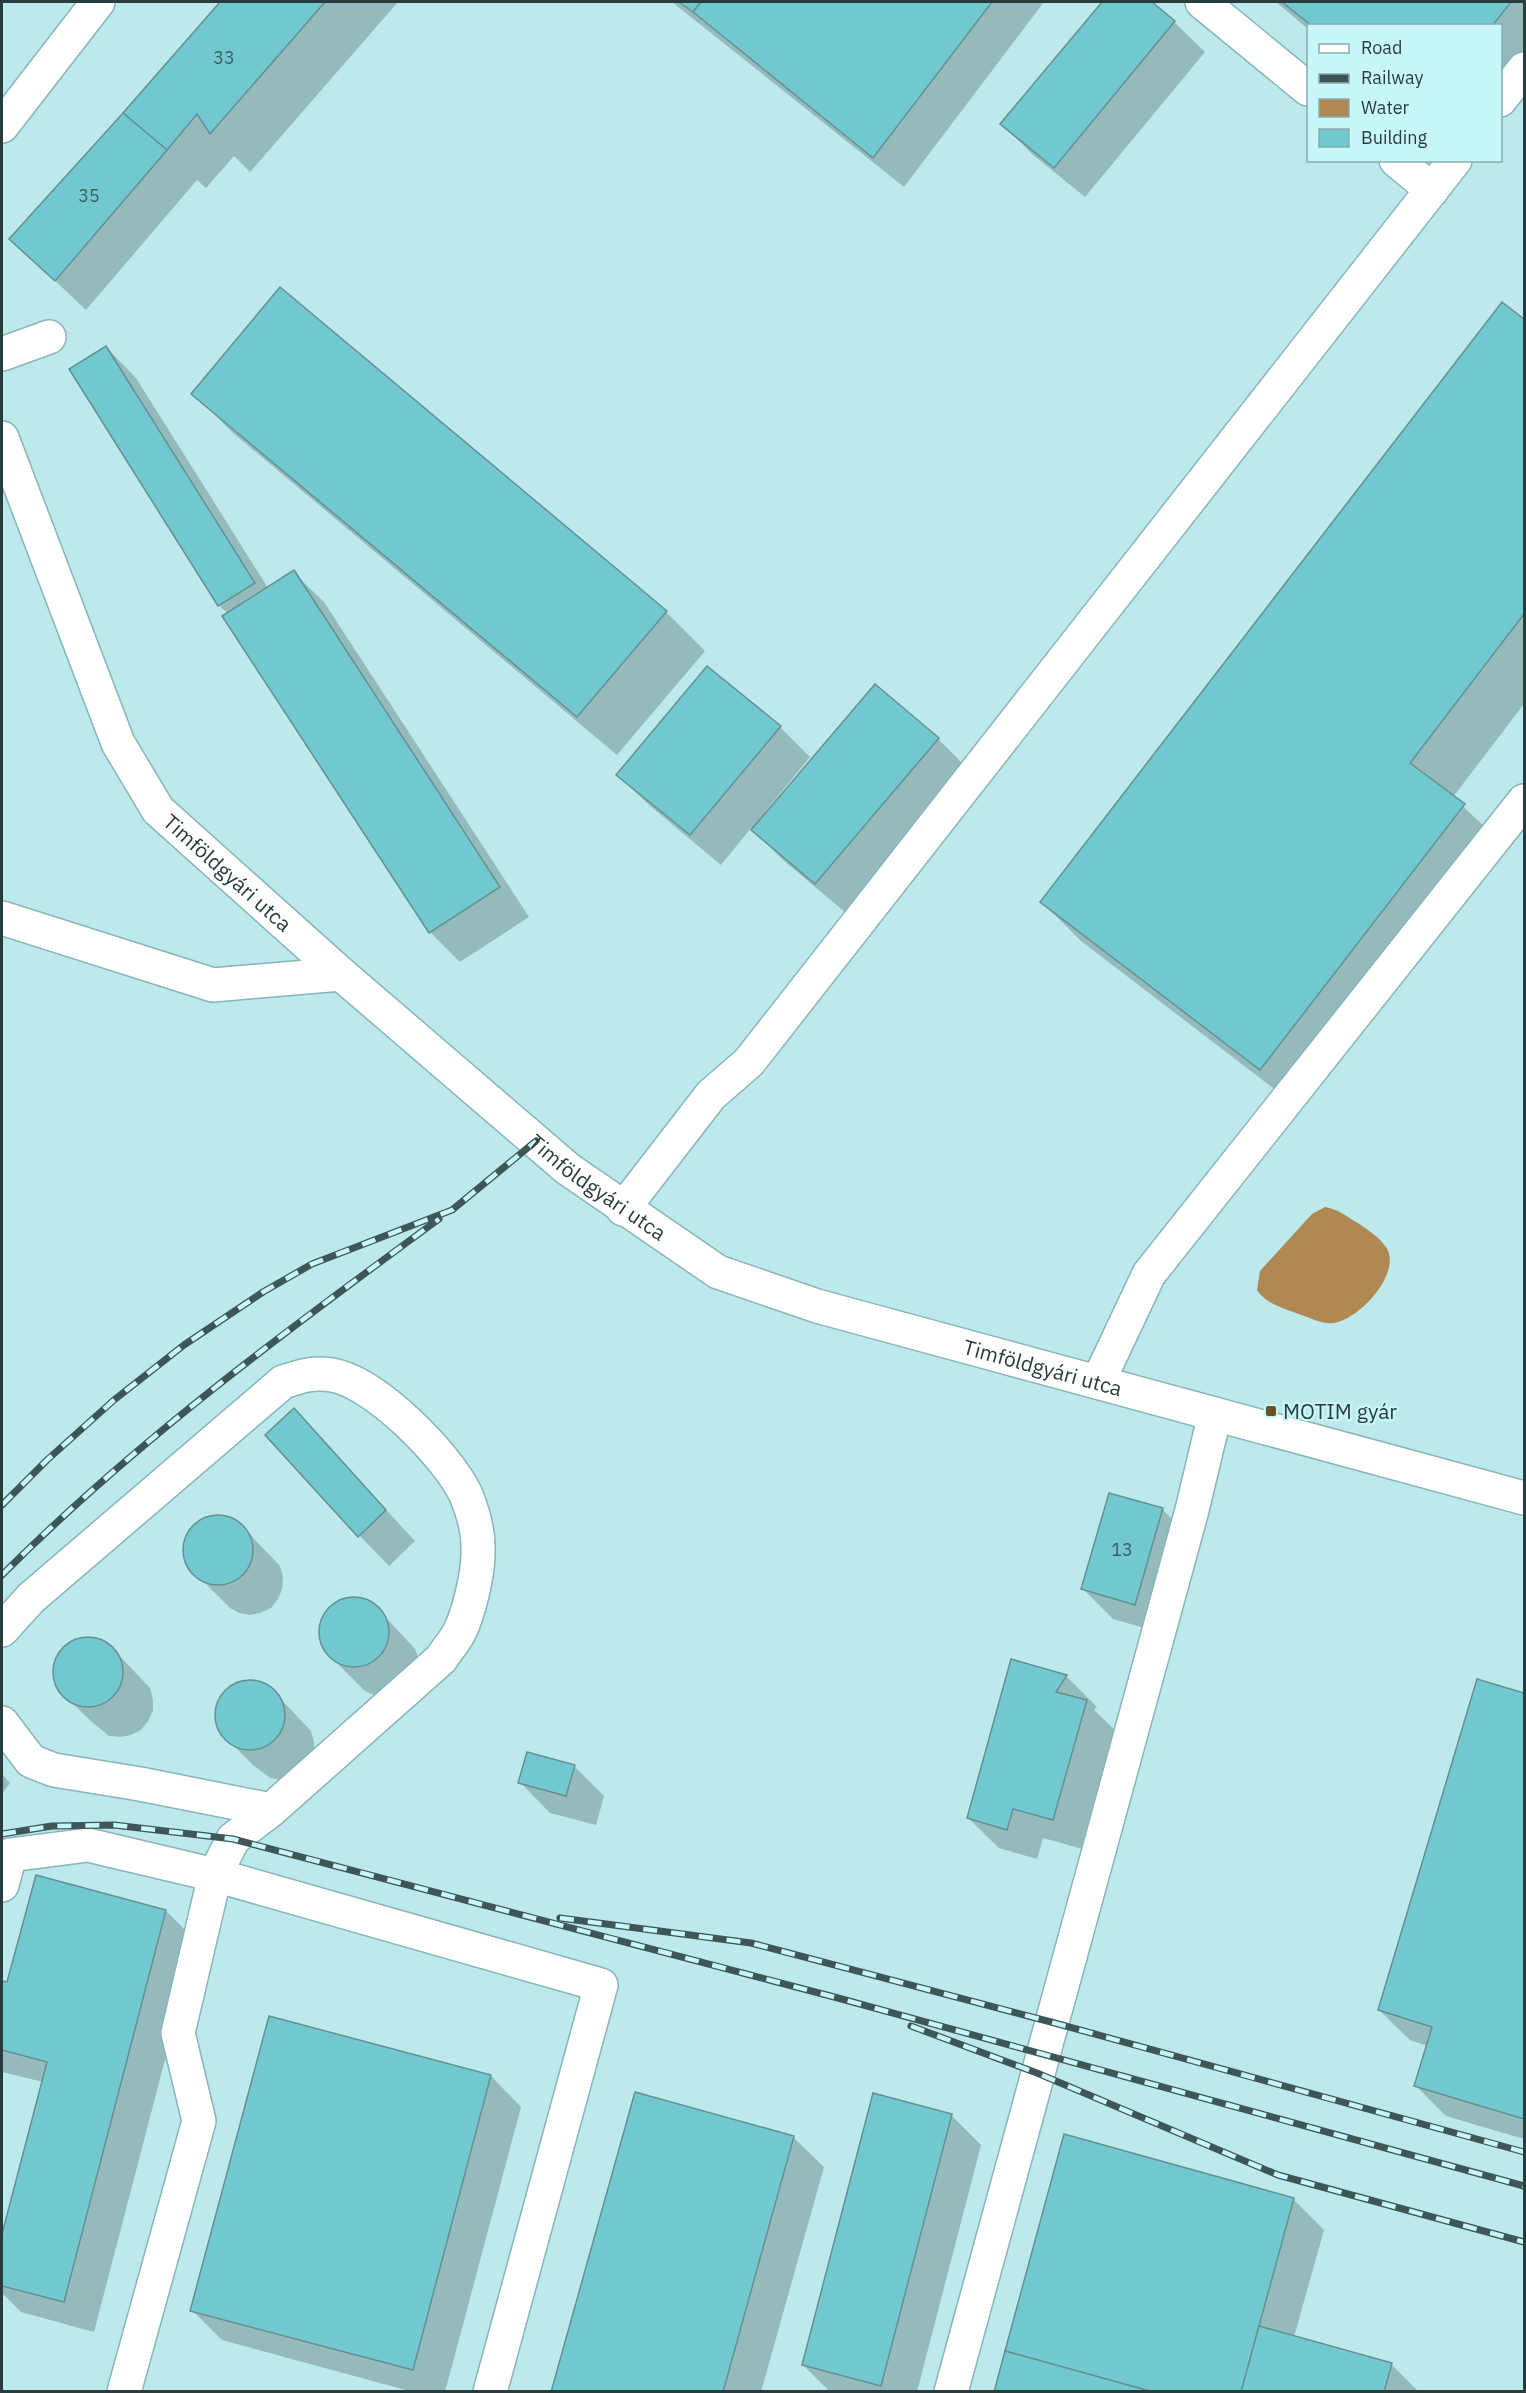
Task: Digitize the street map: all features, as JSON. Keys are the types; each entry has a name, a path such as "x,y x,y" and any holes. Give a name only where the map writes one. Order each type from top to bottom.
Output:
{"street":[{"path":"2,126 98,2"},
{"path":"1202,2 1307,88"},
{"path":"1502,97 1524,69"},
{"path":"1398,162 1432,190"},
{"path":"623,1209 711,1095 749,1062 1453,162"},
{"path":"2,354 50,337"},
{"name":"Timföldgyári utca","path":"2,438 118,743 158,810 341,974 568,1169 623,1209 718,1272 817,1306 1524,1498"},
{"path":"1098,1382 1149,1274 1524,801"},
{"path":"2,918 213,985 341,974"},
{"path":"2,1630 31,1598 283,1382 308,1373 333,1375 357,1383 401,1417 435,1449 465,1494 475,1523 478,1553 472,1590 459,1632 441,1659 271,1810 233,1839 215,1875 178,2033 200,2121 124,2391"},
{"path":"951,2391 1188,1521 1215,1414"},
{"path":"2,1723 31,1761 54,1770 140,1784 271,1810"},
{"path":"2,1885 10,1855 88,1845 215,1875 601,1985 490,2391"}],"water":[{"path":"1325,1207 1342,1213 1373,1234 1386,1247 1390,1258 1382,1284 1362,1308 1338,1322 1327,1323 1274,1304 1265,1299 1257,1290 1260,1271 1312,1214"}],"building":[{"path":"220,2 325,2 210,134 197,114 167,150 123,113"},
{"path":"679,2 701,2 693,12"},
{"path":"701,2 992,2 873,158 693,12"},
{"path":"1102,2 1152,2 1175,21 1054,168 1000,124"},
{"path":"1282,2 1511,2 1494,24 1310,24"},
{"path":"123,113 167,150 55,281 9,239"},
{"path":"280,287 667,611 577,717 191,394"},
{"path":"1502,302 1524,319 1524,614 1410,763 1465,804 1260,1070 1040,902"},
{"path":"106,346 255,583 218,606 69,369"},
{"path":"294,570 500,887 429,933 222,616"},
{"path":"707,666 781,726 690,835 616,775"},
{"path":"875,684 939,738 815,884 751,830"},
{"path":"294,1408 386,1510 358,1537 265,1435"},
{"path":"1109,1493 1163,1508 1135,1605 1081,1589"},
{"path":"218,1515 231,1518 243,1525 250,1537 253,1550 250,1563 243,1575 231,1582 218,1585 205,1582 193,1575 186,1563 183,1550 186,1537 193,1525 205,1518"},
{"path":"354,1597 367,1600 379,1607 386,1619 389,1632 386,1645 379,1657 367,1664 354,1667 341,1664 329,1657 322,1645 319,1632 322,1619 329,1607 341,1600"},
{"path":"88,1637 101,1640 113,1647 120,1659 123,1672 120,1685 113,1697 101,1704 88,1707 75,1704 63,1697 56,1685 53,1672 56,1659 63,1647 75,1640"},
{"path":"1011,1659 1067,1675 1056,1692 1087,1700 1053,1820 1013,1809 1007,1830 967,1818"},
{"path":"1477,1679 1524,1693 1524,2119 1414,2086 1432,2027 1378,2010"},
{"path":"250,1680 263,1683 275,1690 282,1702 285,1715 282,1728 275,1740 263,1747 250,1750 237,1747 225,1740 218,1728 215,1715 218,1702 225,1690 237,1683"},
{"path":"527,1752 575,1765 566,1796 518,1783"},
{"path":"36,1875 166,1910 64,2302 2,2286 2,2234 47,2062 2,2050 2,1981 7,1982"},
{"path":"269,2016 491,2075 413,2370 190,2311"},
{"path":"635,2092 794,2136 723,2392 551,2392"},
{"path":"873,2093 952,2114 881,2386 802,2365"},
{"path":"1064,2134 1294,2198 1241,2392 1153,2392 1005,2351"},
{"path":"1259,2326 1392,2363 1384,2392 1241,2392"},
{"path":"1005,2351 1153,2392 994,2392"}],"railway":[{"path":"2,1505 47,1460 114,1400 184,1345 263,1292 312,1264 452,1210 536,1141"},
{"path":"2,1575 105,1479 213,1389 439,1219"},
{"path":"2,1834 52,1826 114,1825 233,1839 838,1998 1524,2186"},
{"path":"560,1918 751,1943 1051,2022 1524,2152"},
{"path":"911,2026 1037,2073 1278,2175 1524,2242"}],"place":[{"name":"MOTIM gyár","path":"1271,1411"}]}
